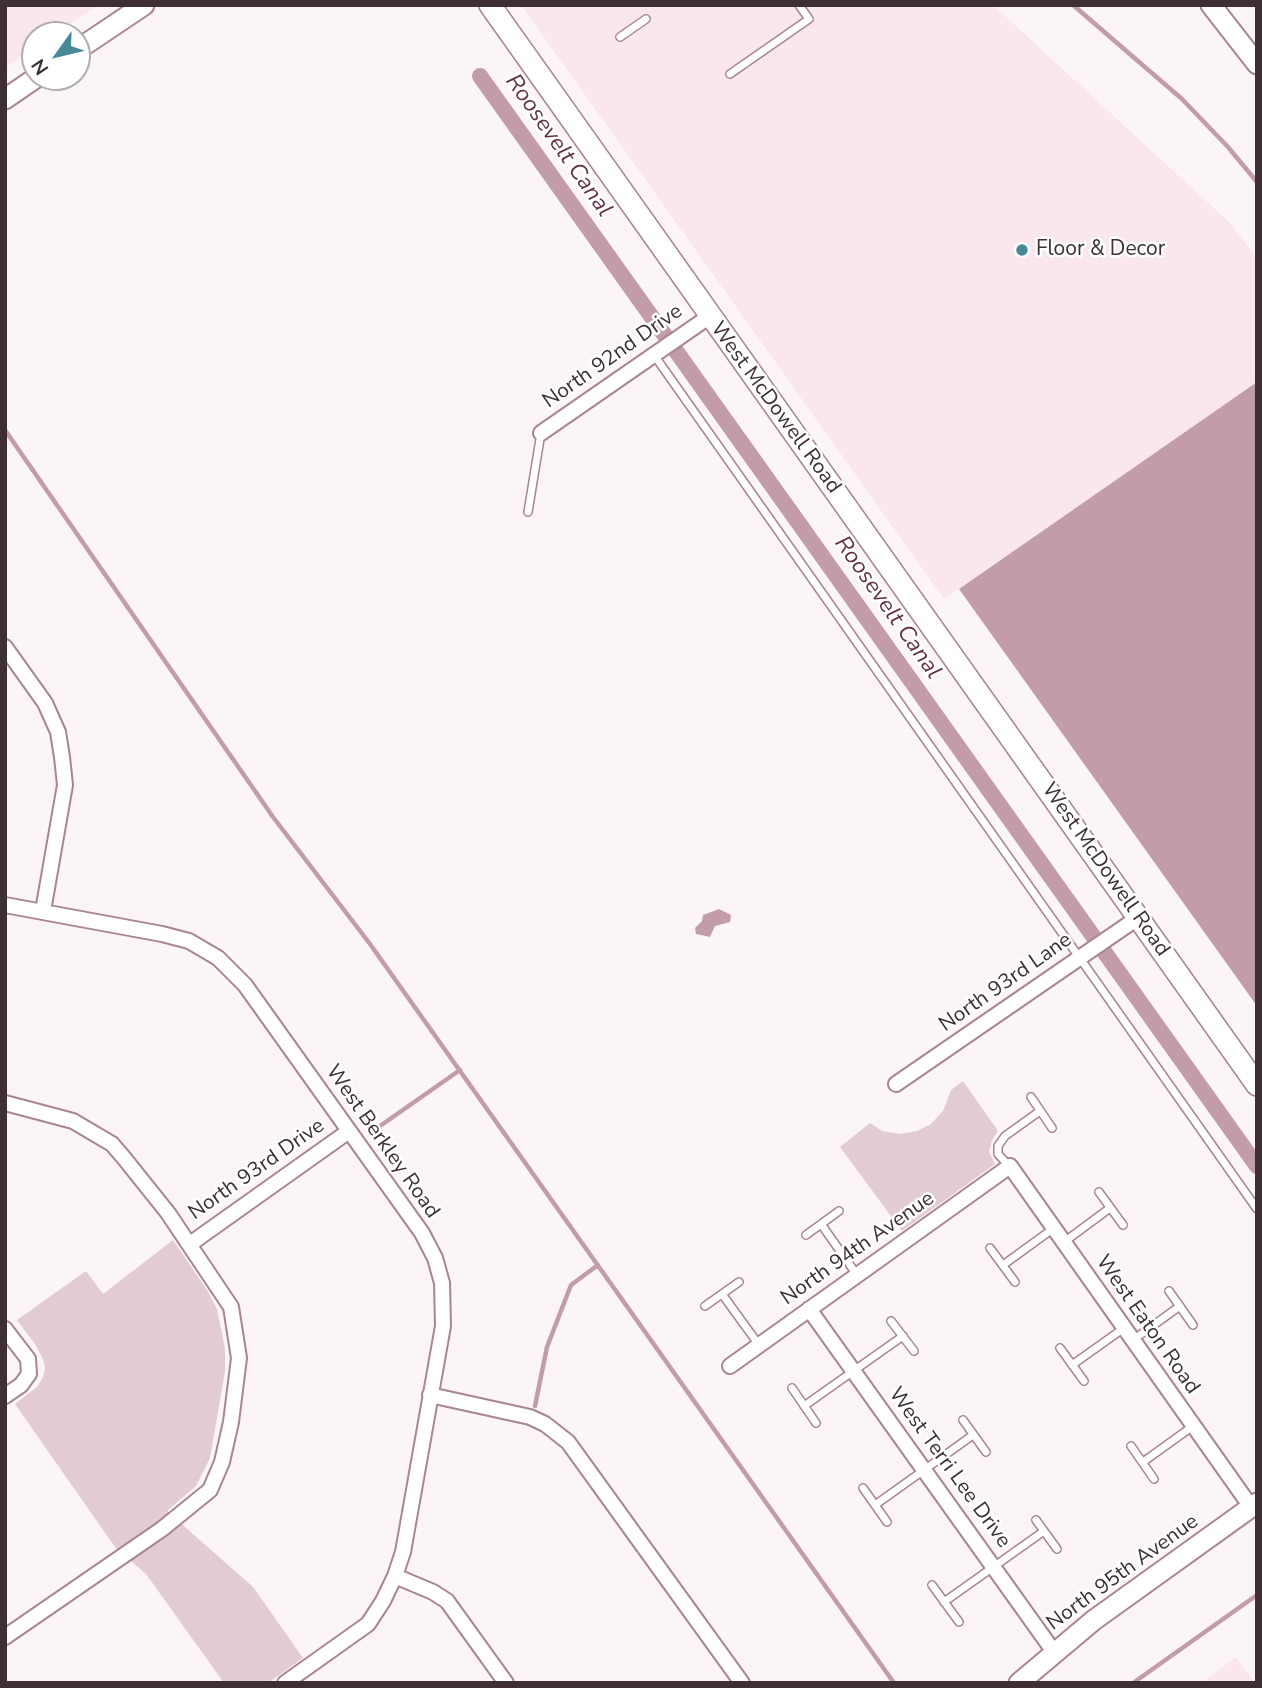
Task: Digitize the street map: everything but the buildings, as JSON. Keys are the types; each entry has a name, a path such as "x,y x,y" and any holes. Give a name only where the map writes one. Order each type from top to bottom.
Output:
{"main road":[{"name":"West McDowell Road","path":"490,5 1257,1085"}],"street":[{"path":"91,41 144,5"},
{"path":"1212,5 1257,64"},
{"path":"5,99 21,88"},
{"name":"North 92nd Drive","path":"541,433 710,316"},
{"path":"5,647 46,703 58,732 65,785 43,911 5,905"},
{"name":"West Berkley Road","path":"43,911 189,941 218,958 244,985 422,1233 435,1258 442,1283 444,1305 443,1326 430,1395"},
{"name":"North 93rd Lane","path":"896,1084 1139,916"},
{"path":"5,1103 73,1121 111,1144 141,1177 190,1244 231,1307 239,1358 231,1422 222,1462 210,1490 162,1529 5,1637"},
{"name":"North 93rd Drive","path":"190,1244 349,1130"},
{"name":"West Eaton Road","path":"1010,1167 1193,1426 1254,1505"},
{"name":"North 94th Avenue","path":"730,1366 1010,1167"},
{"name":"West Terri Lee Drive","path":"809,1309 1054,1652"},
{"path":"5,1329 28,1359 29,1374 21,1385 5,1396"},
{"path":"285,1683 368,1624 377,1612 395,1576 403,1552 430,1395 530,1418 545,1424 568,1442 587,1464 742,1683"},
{"name":"North 95th Avenue","path":"1019,1683 1054,1652 1254,1505"},
{"path":"395,1576 447,1601 506,1683"}],"lane":[{"path":"730,74 809,19 799,5"},
{"path":"621,37 646,19"},
{"path":"656,353 1082,956 1257,1209"},
{"path":"528,512 541,433"},
{"path":"1031,1097 1052,1128"},
{"path":"1010,1167 998,1154 998,1146 1005,1136 1040,1111"},
{"path":"1099,1192 1123,1225"},
{"path":"1063,1242 1110,1208"},
{"path":"806,1235 839,1211"},
{"path":"821,1224 857,1275"},
{"path":"1003,1265 1054,1228"},
{"path":"990,1248 1014,1282"},
{"path":"705,1306 739,1282"},
{"path":"1169,1291 1193,1325"},
{"path":"722,1294 759,1345"},
{"path":"1072,1365 1180,1306"},
{"path":"891,1321 914,1351"},
{"path":"804,1406 903,1336"},
{"path":"1060,1349 1084,1381"},
{"path":"792,1388 816,1423"},
{"path":"963,1420 986,1452"},
{"path":"1143,1462 1193,1426"},
{"path":"875,1505 973,1434"},
{"path":"1131,1446 1154,1479"},
{"path":"863,1488 887,1522"},
{"path":"1036,1520 1056,1549"},
{"path":"944,1602 1044,1531"},
{"path":"932,1585 959,1622"}],"shaded area":[{"path":"5,5 98,5 75,21 21,21 21,57 5,68"},
{"path":"521,5 993,5 1229,222 1257,258 1257,382 944,599"},
{"path":"1257,382 1257,1006 959,589"},
{"path":"719,909 731,915 730,922 715,926 710,937 696,934 695,928 702,921 703,915"},
{"path":"963,1081 998,1131 989,1152 995,1164 902,1231 840,1147 870,1123 882,1131 900,1134 917,1131 931,1124 943,1111 951,1090"},
{"path":"173,1240 217,1309 225,1349 225,1372 210,1458 196,1486 167,1511 253,1587 303,1658 268,1683 224,1683 146,1574 115,1547 15,1404 37,1387 45,1368 35,1344 17,1320 86,1271 103,1294"},
{"path":"1236,1657 1255,1683 1201,1683"}],"waterway":[{"path":"1073,5 1182,99 1257,182"},
{"name":"Roosevelt Canal","path":"480,76 1257,1166"},
{"path":"5,430 273,817 370,944 894,1683"},
{"path":"370,1133 460,1070"},
{"path":"535,1406 547,1347 571,1285 598,1265"},
{"path":"1133,1683 1257,1595"}],"place":[{"name":"Floor & Decor","path":"1022,250"}]}
